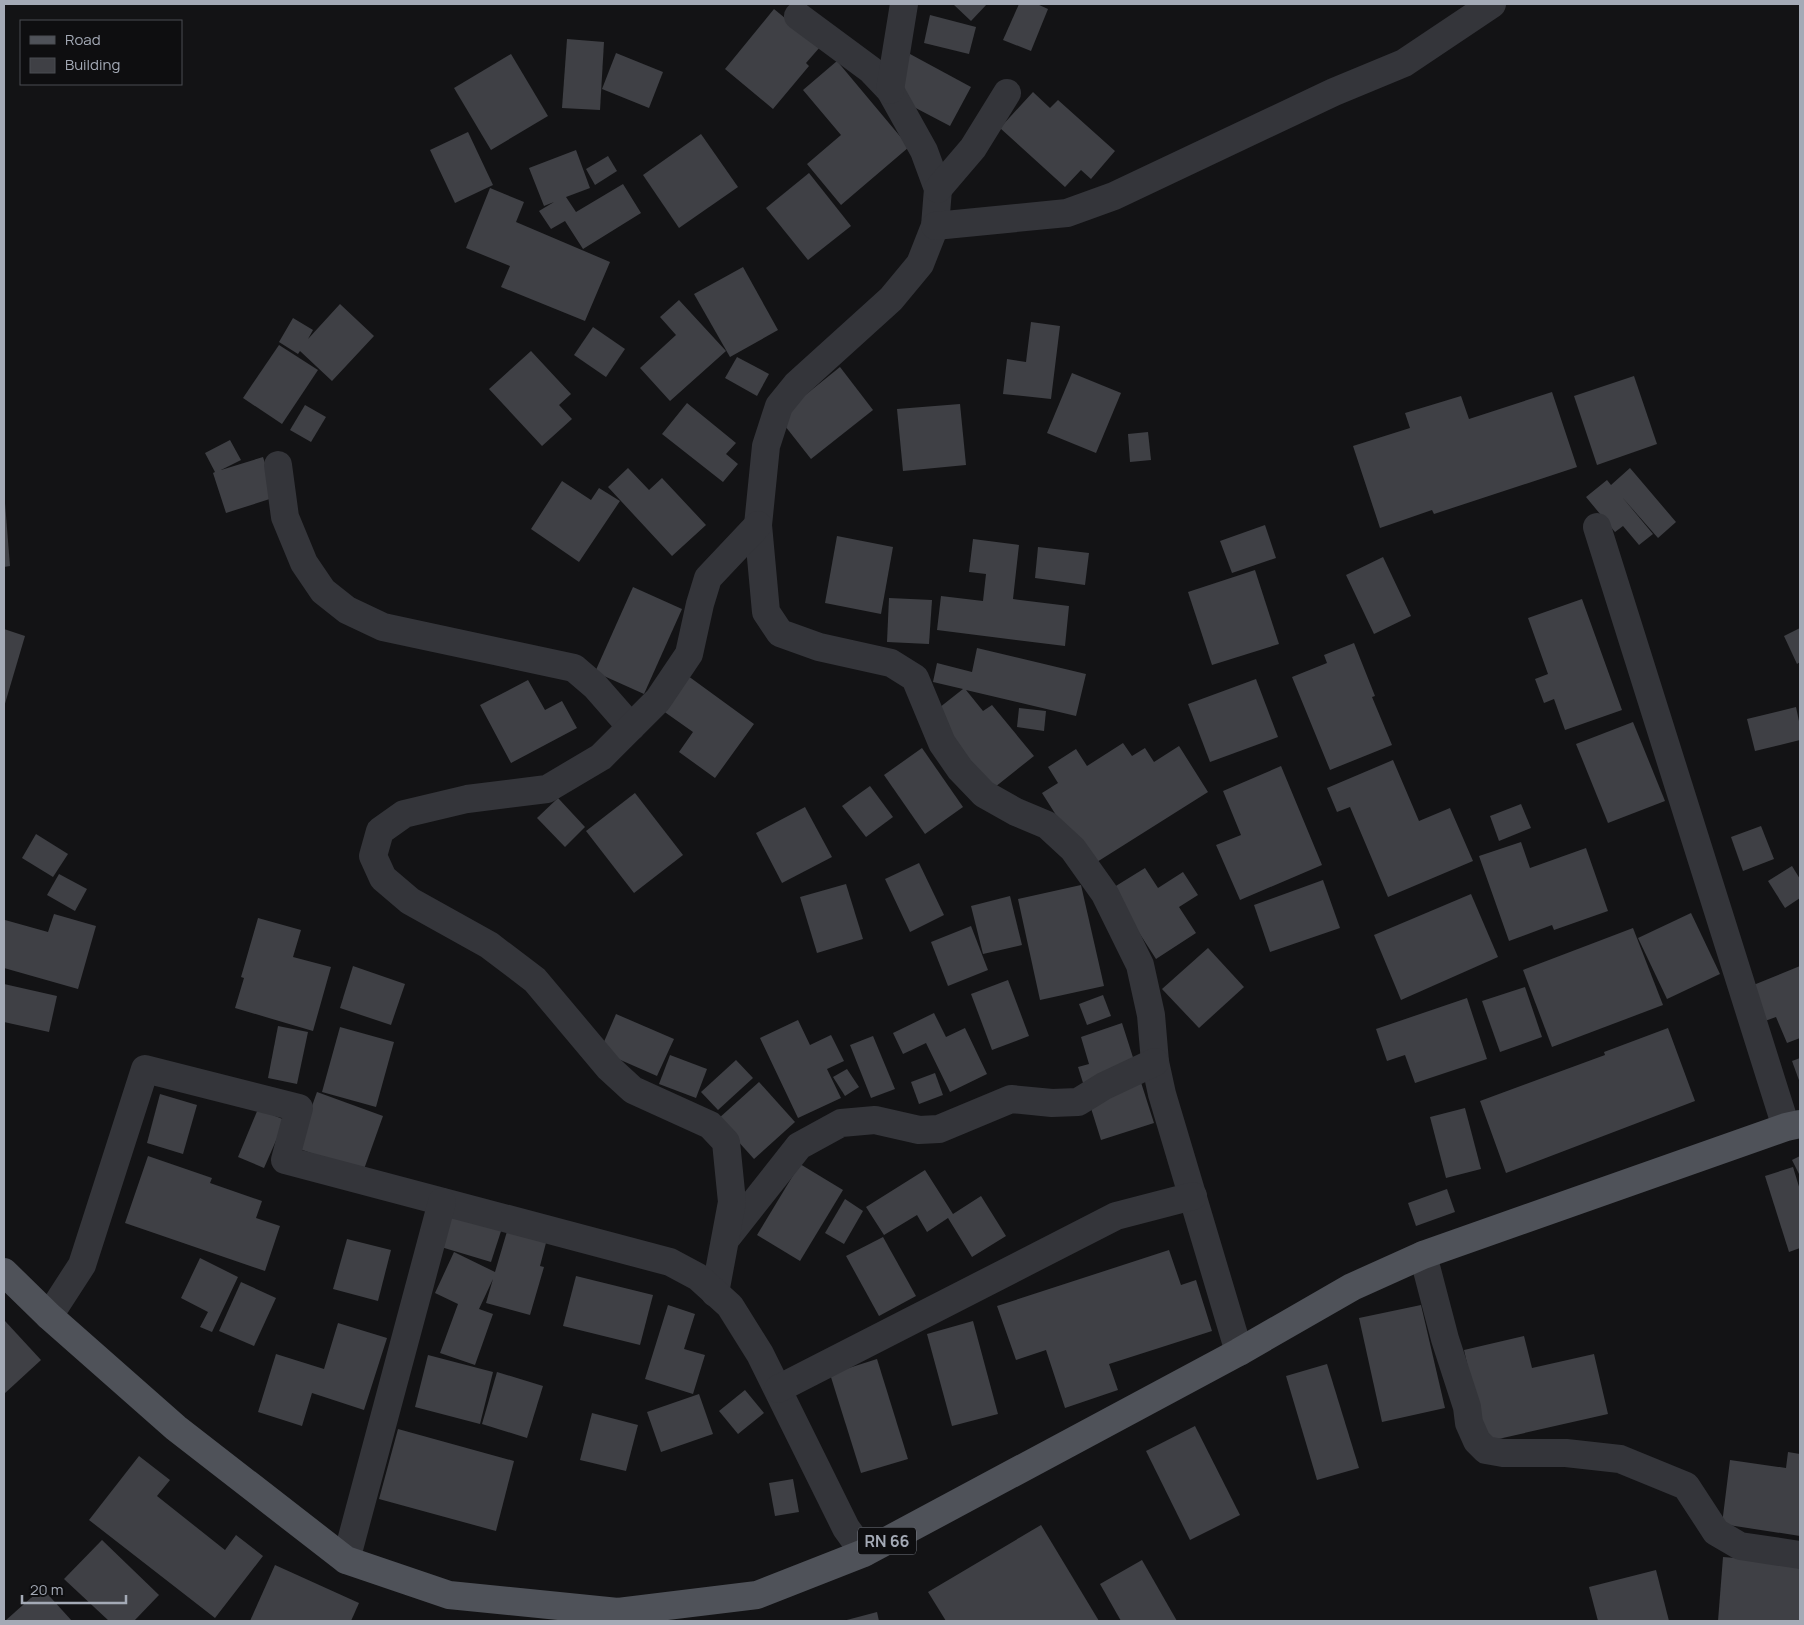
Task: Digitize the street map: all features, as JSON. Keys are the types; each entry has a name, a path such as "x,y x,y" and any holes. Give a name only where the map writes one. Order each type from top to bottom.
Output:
{"main road":[{"name":"RN 66","path":"4,1272 49,1316 176,1428 346,1560 448,1595 618,1612 757,1595 864,1553 1239,1352 1352,1287 1422,1255 1793,1126"}],"street":[{"path":"890,90 904,4"},
{"path":"935,226 1067,213 1114,196 1334,92 1404,62 1492,4"},
{"path":"798,16 871,70 890,90 924,152 938,189 935,226 920,264 891,299 796,386 779,406 766,446 758,525 766,612 780,633 819,647 891,663 916,678 942,742 960,769 984,794 1016,812 1047,825 1073,849 1105,894 1140,965 1151,1015 1155,1062 1162,1094 1239,1352"},
{"path":"938,189 973,148 1008,93"},
{"path":"278,464 285,517 304,563 323,591 347,610 383,627 574,668 595,686 631,727"},
{"path":"716,1293 732,1202 726,1142 710,1125 634,1090 609,1068 535,980 489,945 410,901 383,878 373,856 380,831 404,814 467,798 548,789 601,757 658,700 689,654 708,578 758,525"},
{"path":"1597,527 1793,1126"},
{"path":"725,1240 799,1146 841,1124 875,1120 918,1130 940,1128 1011,1099 1052,1103 1078,1102 1104,1086 1155,1062"},
{"path":"49,1316 82,1265 145,1069 299,1108 285,1160 670,1262 698,1277 730,1306 760,1354 846,1528 864,1553"},
{"path":"778,1390 1116,1216 1192,1196"},
{"path":"346,1560 442,1202"},
{"path":"1422,1255 1445,1339 1467,1407 1470,1423 1477,1441 1486,1450 1503,1453 1566,1453 1620,1459 1686,1486 1716,1532 1740,1546 1800,1555"}],"building":[{"path":"953,4 987,4 971,21"},
{"path":"1019,4 1037,4 1048,9 1031,51 1003,40"},
{"path":"774,9 820,47 806,63 809,66 773,109 725,69"},
{"path":"930,15 976,27 969,54 924,43"},
{"path":"567,39 604,42 600,110 562,108"},
{"path":"616,53 663,72 649,108 602,89"},
{"path":"511,54 548,116 491,150 454,88"},
{"path":"910,54 971,87 950,126 889,94"},
{"path":"837,61 909,147 841,205 807,164 841,135 803,90"},
{"path":"1033,92 1050,108 1058,100 1115,151 1091,179 1081,170 1065,187 1000,128"},
{"path":"468,132 493,185 455,203 430,150"},
{"path":"701,134 738,187 679,228 643,175"},
{"path":"576,150 590,188 566,197 576,212 623,184 641,213 583,249 565,221 551,229 539,211 554,202 544,206 529,168"},
{"path":"608,156 617,171 595,185 586,169"},
{"path":"809,173 851,226 808,260 766,208"},
{"path":"490,188 524,202 516,222 610,262 585,321 501,287 510,266 466,248"},
{"path":"743,267 778,330 730,357 694,294"},
{"path":"679,300 726,351 670,401 640,368 676,335 660,317"},
{"path":"340,304 374,336 332,381 300,351 298,354 279,342 293,318 313,330 308,339"},
{"path":"1031,322 1060,326 1051,399 1003,394 1007,359 1026,362"},
{"path":"593,327 625,349 606,377 574,355"},
{"path":"279,345 318,370 282,424 243,398"},
{"path":"531,351 571,394 559,405 572,419 542,446 489,389"},
{"path":"737,357 769,374 757,396 725,378"},
{"path":"840,367 873,410 811,459 778,417"},
{"path":"1072,373 1121,393 1096,453 1047,433"},
{"path":"1634,376 1657,444 1597,465 1574,396"},
{"path":"1552,392 1577,467 1434,514 1432,510 1380,528 1353,446 1410,428 1405,413 1461,396 1469,419"},
{"path":"687,403 736,443 726,454 738,464 723,482 662,434"},
{"path":"960,404 966,465 903,471 897,409"},
{"path":"305,405 326,417 311,442 290,430"},
{"path":"1148,432 1151,460 1130,462 1128,434"},
{"path":"230,440 241,460 221,470 263,457 276,497 226,513 213,473 215,472 205,453"},
{"path":"628,468 649,490 662,478 706,525 672,556 608,487"},
{"path":"1630,468 1676,522 1658,538 1622,497 1653,534 1639,545 1623,526 1615,532 1586,497 1607,480 1611,485"},
{"path":"562,481 591,500 599,488 620,501 579,562 531,529"},
{"path":"4,503 10,566 4,567"},
{"path":"1265,525 1276,558 1232,573 1220,541"},
{"path":"837,536 893,547 881,614 825,603"},
{"path":"973,539 1019,545 1013,599 1069,606 1065,646 937,630 941,596 983,601 986,574 969,572"},
{"path":"1038,547 1089,553 1085,585 1035,578"},
{"path":"1383,557 1411,616 1374,634 1346,575"},
{"path":"1255,570 1279,644 1212,665 1188,592"},
{"path":"633,587 682,609 644,694 595,672"},
{"path":"889,598 932,600 929,644 887,642"},
{"path":"1582,599 1622,710 1565,730 1554,699 1544,703 1535,679 1548,674 1528,618"},
{"path":"1800,628 1800,662 1797,664 1784,636"},
{"path":"4,629 25,636 4,707"},
{"path":"1354,643 1375,696 1372,697 1392,745 1330,770 1292,677 1327,663 1324,655"},
{"path":"977,648 1086,674 1076,716 966,690 983,711 992,705 1034,756 990,791 930,715 963,689 933,682 937,663 972,672"},
{"path":"684,673 754,724 715,778 679,752 693,732 659,708"},
{"path":"1256,679 1278,737 1210,762 1188,704"},
{"path":"528,680 545,710 562,701 577,728 511,763 480,705"},
{"path":"1796,707 1800,726 1800,740 1755,751 1747,719"},
{"path":"1019,708 1046,711 1044,731 1017,727"},
{"path":"1633,722 1665,801 1608,823 1576,744"},
{"path":"1123,743 1132,756 1145,748 1154,762 1179,746 1208,792 1089,867 1042,793 1058,783 1048,767 1076,749 1087,766"},
{"path":"922,748 963,807 925,834 884,775"},
{"path":"1393,760 1419,821 1450,808 1473,861 1388,897 1350,807 1337,812 1327,788"},
{"path":"1281,766 1322,865 1240,900 1216,845 1241,835 1223,791"},
{"path":"870,786 893,817 866,837 842,806"},
{"path":"635,793 683,855 634,893 586,831"},
{"path":"558,798 585,827 565,847 537,818"},
{"path":"1521,804 1531,828 1499,841 1490,816"},
{"path":"805,807 832,857 782,883 756,833"},
{"path":"1761,826 1774,859 1743,871 1731,837"},
{"path":"36,834 68,854 53,877 22,858"},
{"path":"1521,842 1530,868 1586,848 1608,911 1554,930 1552,925 1509,941 1479,856"},
{"path":"919,863 944,915 910,932 885,879"},
{"path":"1792,866 1800,879 1800,898 1785,908 1768,881"},
{"path":"1145,868 1158,888 1183,872 1198,895 1179,907 1196,933 1156,959 1111,889"},
{"path":"59,874 87,889 75,911 47,895"},
{"path":"1323,880 1340,928 1270,952 1254,905"},
{"path":"846,884 863,939 817,953 800,897"},
{"path":"1081,885 1104,986 1040,1000 1018,899"},
{"path":"1471,894 1498,957 1401,1000 1374,935"},
{"path":"1010,896 1022,945 983,954 971,906"},
{"path":"1691,913 1720,974 1667,999 1638,938"},
{"path":"54,914 96,926 78,989 4,968 5,920 48,932"},
{"path":"258,918 301,930 293,957 331,967 313,1031 235,1008 244,978 241,977"},
{"path":"971,926 988,970 948,986 931,942"},
{"path":"1633,928 1663,1005 1552,1047 1523,970"},
{"path":"1208,948 1244,987 1199,1028 1162,989"},
{"path":"353,966 405,984 391,1025 340,1008"},
{"path":"1800,966 1800,1038 1787,1043 1776,1017 1765,1021 1751,986"},
{"path":"1008,980 1029,1036 992,1050 971,994"},
{"path":"4,984 57,996 49,1032 4,1022"},
{"path":"1525,987 1542,1037 1500,1052 1482,1001"},
{"path":"1103,995 1111,1016 1087,1025 1079,1004"},
{"path":"1467,998 1487,1059 1415,1083 1405,1055 1387,1061 1376,1029"},
{"path":"934,1013 946,1037 965,1028 987,1074 950,1092 926,1043 903,1054 893,1033"},
{"path":"616,1014 674,1039 657,1076 600,1051"},
{"path":"798,1020 810,1045 831,1035 844,1061 827,1069 841,1098 798,1118 760,1038"},
{"path":"1122,1023 1154,1123 1101,1140 1078,1067 1089,1064 1081,1037"},
{"path":"278,1026 308,1032 297,1084 268,1078"},
{"path":"340,1027 394,1042 376,1107 322,1092"},
{"path":"1668,1028 1695,1101 1506,1173 1480,1101 1605,1055 1604,1052"},
{"path":"873,1036 895,1089 871,1098 850,1045"},
{"path":"670,1055 707,1069 696,1098 659,1084"},
{"path":"1800,1058 1800,1083 1792,1061"},
{"path":"736,1060 753,1078 718,1110 701,1092"},
{"path":"847,1069 859,1087 845,1096 833,1077"},
{"path":"935,1073 943,1095 919,1104 911,1082"},
{"path":"759,1082 795,1122 754,1159 718,1119"},
{"path":"317,1092 383,1116 363,1172 297,1148"},
{"path":"160,1094 197,1105 183,1154 147,1143"},
{"path":"1465,1108 1481,1169 1446,1178 1430,1117"},
{"path":"258,1109 285,1120 264,1168 238,1157"},
{"path":"148,1156 212,1178 210,1183 262,1201 256,1218 280,1226 265,1271 125,1223"},
{"path":"1800,1156 1800,1176 1792,1160"},
{"path":"800,1164 843,1190 800,1261 757,1235"},
{"path":"1793,1167 1800,1190 1800,1248 1789,1252 1765,1176"},
{"path":"925,1170 953,1214 981,1196 1006,1236 972,1257 948,1218 927,1232 917,1215 884,1235 866,1207"},
{"path":"1447,1189 1455,1212 1416,1226 1408,1203"},
{"path":"845,1199 863,1211 844,1244 825,1233"},
{"path":"452,1209 503,1225 491,1262 441,1247"},
{"path":"508,1228 547,1239 540,1266 544,1267 530,1315 486,1303 493,1279 479,1309 493,1314 475,1365 440,1353 458,1304 435,1293 454,1252 495,1272"},
{"path":"883,1237 916,1296 879,1316 846,1256"},
{"path":"347,1239 391,1250 378,1301 333,1289"},
{"path":"1169,1250 1181,1285 1196,1280 1212,1331 1109,1364 1118,1390 1065,1408 1046,1350 1016,1360 997,1306"},
{"path":"200,1258 238,1277 212,1332 200,1327 208,1312 181,1298"},
{"path":"576,1276 653,1295 640,1345 563,1326"},
{"path":"241,1282 276,1298 254,1346 219,1331"},
{"path":"668,1305 695,1314 684,1349 705,1355 693,1394 645,1379"},
{"path":"1421,1305 1445,1408 1382,1422 1359,1318"},
{"path":"973,1321 998,1414 952,1426 927,1334"},
{"path":"4,1322 41,1360 4,1394"},
{"path":"338,1323 387,1338 364,1410 312,1393 302,1426 258,1412 276,1354 324,1369"},
{"path":"1524,1336 1532,1368 1594,1354 1608,1414 1485,1442 1464,1350"},
{"path":"428,1355 493,1372 480,1424 415,1407"},
{"path":"877,1359 908,1459 861,1473 830,1374"},
{"path":"1327,1364 1359,1468 1317,1480 1286,1376"},
{"path":"497,1372 543,1386 527,1438 482,1424"},
{"path":"745,1390 764,1413 738,1434 719,1411"},
{"path":"699,1394 713,1434 661,1452 647,1412"},
{"path":"592,1413 638,1425 626,1471 580,1460"},
{"path":"1195,1426 1240,1515 1190,1540 1146,1451"},
{"path":"398,1429 514,1461 496,1531 379,1499"},
{"path":"1788,1452 1800,1454 1800,1536 1722,1524 1730,1460 1786,1468"},
{"path":"139,1456 170,1480 157,1496 225,1550 236,1535 263,1556 215,1618 89,1520"},
{"path":"793,1479 799,1512 775,1516 769,1483"},
{"path":"1041,1525 1099,1621 946,1621 928,1592"},
{"path":"102,1540 159,1595 134,1621 109,1621 64,1579"},
{"path":"1723,1557 1800,1563 1800,1621 1718,1621"},
{"path":"1142,1560 1177,1621 1121,1621 1100,1584"},
{"path":"275,1565 359,1603 351,1621 250,1621"},
{"path":"1656,1570 1669,1621 1598,1621 1589,1587"},
{"path":"42,1588 72,1621 5,1621"},
{"path":"877,1612 879,1621 843,1621"}]}
